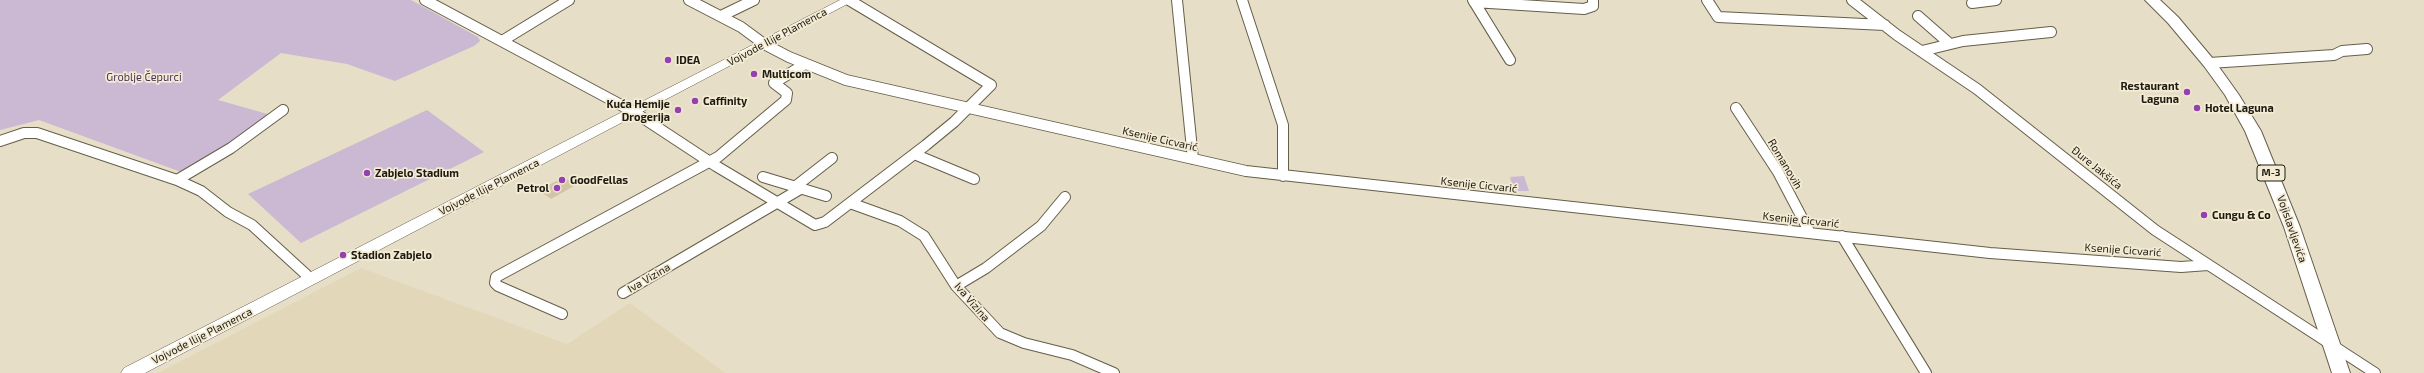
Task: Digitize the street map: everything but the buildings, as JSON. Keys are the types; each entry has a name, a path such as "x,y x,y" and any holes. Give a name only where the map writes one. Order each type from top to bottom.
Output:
{"main road":[{"name":"Vojislavljevića","path":"2152,0 2173,20 2209,63 2232,95 2253,131 2275,180 2341,373"}],"street":[{"path":"425,0 634,112 710,162 815,225 825,222 954,122 991,84 849,0"},
{"path":"502,41 569,0"},
{"path":"689,0 721,16 754,0"},
{"name":"Vojvode Ilije Plamenca","path":"130,373 849,0"},
{"path":"1177,0 1192,159"},
{"path":"1242,0 1283,125 1283,176"},
{"path":"1474,1 1584,8 1593,6 1592,0"},
{"path":"1707,0 1718,17 1885,25"},
{"name":"Đure Jakšića","path":"1852,0 1885,25 1977,89 2155,230 2375,373"},
{"path":"1972,3 1996,0"},
{"path":"1474,1 1510,60"},
{"name":"Ksenije Cicvarić","path":"721,16 749,32 764,44 805,64 846,80 969,106 1246,171 2026,256 2181,267 2208,265"},
{"path":"1918,16 1950,44"},
{"path":"1922,51 1950,44 2051,32"},
{"path":"2209,63 2334,55 2342,51 2367,49"},
{"path":"562,314 498,286 495,283 496,277 710,162 786,100 787,93 774,83 805,64"},
{"name":"Romanovih","path":"1736,108 1778,172 1810,233"},
{"path":"177,180 231,148 283,110"},
{"path":"0,141 24,133 37,133 177,180 202,191 228,212 252,225 311,279"},
{"path":"914,154 974,180"},
{"name":"Iva Vizina","path":"623,293 779,203 832,158"},
{"path":"762,177 826,196"},
{"path":"956,286 986,268 1041,226 1065,197"},
{"name":"Iva Vizina","path":"850,203 900,221 924,236 930,243 956,286 1000,333 1024,343 1072,355 1114,373"},
{"path":"1842,236 1926,373"}],"shaded area":[{"path":"361,268 567,344 630,303 725,373 158,373"}],"green space":[{"name":"Groblje Čepurci","path":"0,0 411,0 478,37 480,41 474,46 395,81 347,64 281,53 218,100 271,115 184,173 39,120 0,130"},
{"name":"Zabjelo Stadium","path":"427,110 484,152 301,243 248,194"},
{"path":"1524,176 1529,191 1514,191 1510,177"}],"place":[{"name":"IDEA","path":"668,60"},
{"name":"Multicom","path":"754,74"},
{"name":"Restaurant Laguna","path":"2187,92"},
{"name":"Caffinity","path":"695,101"},
{"name":"Hotel Laguna","path":"2197,108"},
{"name":"Kuća Hemije Drogerija","path":"678,110"},
{"name":"Zabjelo Stadium","path":"367,173"},
{"name":"GoodFellas","path":"562,180"},
{"name":"Petrol","path":"557,188"},
{"name":"Cungu & Co","path":"2204,215"},
{"name":"Stadion Zabjelo","path":"343,255"}]}
